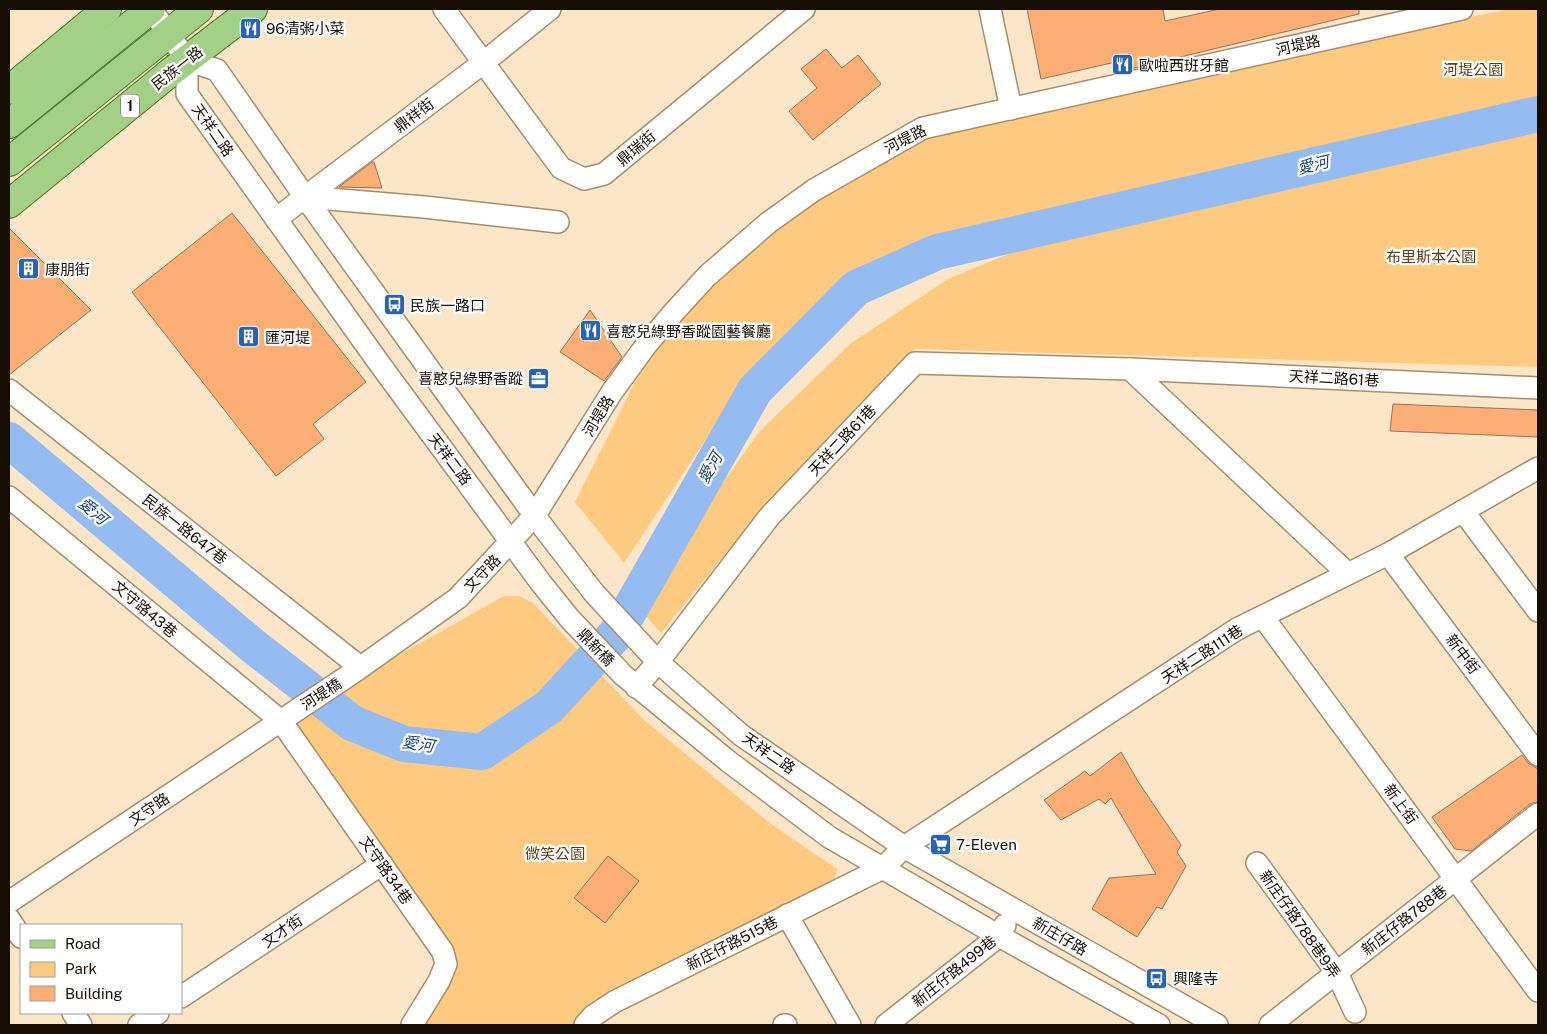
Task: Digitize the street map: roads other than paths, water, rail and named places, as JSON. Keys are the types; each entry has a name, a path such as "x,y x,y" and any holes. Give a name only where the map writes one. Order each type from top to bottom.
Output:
{"main road":[{"path":"9,90 107,9"},
{"path":"9,124 151,9"},
{"name":"1","path":"9,162 199,9"},
{"name":"民族一路","path":"9,204 253,9"}],"street":[{"path":"151,9 187,60 217,70 305,197 535,515 594,593 651,655"},
{"name":"鼎瑞街","path":"444,9 561,168 584,179 604,174 804,9"},
{"name":"鼎祥街","path":"276,219 550,9"},
{"path":"990,9 1011,109"},
{"name":"河堤路","path":"512,542 535,515 570,462 612,392 647,344 707,276 768,223 814,190 923,128 1462,9"},
{"name":"天祥二路","path":"187,60 187,94 379,363 570,619"},
{"path":"305,197 424,207 558,222"},
{"name":"天祥二路61巷","path":"629,680 769,517 915,363 1130,369 1538,388"},
{"path":"1130,369 1347,573"},
{"name":"民族一路647巷","path":"9,390 357,670"},
{"name":"天祥二路111巷","path":"883,868 904,847 1238,630 1347,573 1388,554 1538,468"},
{"name":"文守路43巷","path":"9,497 284,718"},
{"path":"1464,511 1538,611"},
{"name":"文守路","path":"357,670 458,598 512,542"},
{"name":"新中街","path":"1388,554 1538,755"},
{"name":"新上街","path":"1263,617 1538,991"},
{"name":"鼎新橋","path":"570,619 629,680"},
{"name":"天祥二路","path":"651,655 741,734 904,847"},
{"name":"河堤橋","path":"284,718 357,670"},
{"name":"天祥二路","path":"629,680 728,761 822,831 883,868"},
{"name":"文守路","path":"9,902 284,718"},
{"name":"文守路34巷","path":"284,718 443,952 446,964 439,981 412,1025"},
{"name":"新庄仔路788巷","path":"1270,1025 1538,814"},
{"name":"新庄仔路","path":"904,847 1217,1025"},
{"name":"新庄仔路788巷9弄","path":"1257,863 1337,972 1355,1012"},
{"name":"文才街","path":"182,996 382,864"},
{"name":"新庄仔路","path":"883,868 999,936 1160,1025"},
{"name":"新庄仔路515巷","path":"585,1025 593,1016 614,1002 883,868"},
{"name":"新庄仔路499巷","path":"886,1025 999,936 1013,910"},
{"path":"787,916 850,1025"},
{"path":"9,919 20,936"},
{"path":"74,1014 81,1025"},
{"path":"140,1025 156,1014"}],"waterway":[{"name":"愛河","path":"9,440 253,646 352,723 404,744 482,752 549,707 616,634 755,390 856,288 937,252 1538,114"}],"place":[{"name":"96清粥小菜","path":"250,28"},
{"name":"歐啦西班牙館","path":"1123,65"},
{"name":"康朋街","path":"29,269"},
{"name":"民族一路口","path":"394,305"},
{"name":"喜憨兒綠野香蹤園藝餐廳","path":"590,331"},
{"name":"匯河堤","path":"249,337"},
{"name":"喜憨兒綠野香蹤","path":"539,378"},
{"name":"7-Eleven","path":"940,844"},
{"name":"興隆寺","path":"1157,978"}],"park label":[{"name":"河堤公園","path":"1473,69"},
{"name":"布里斯本公園","path":"1431,256"},
{"name":"微笑公園","path":"555,853"}]}
